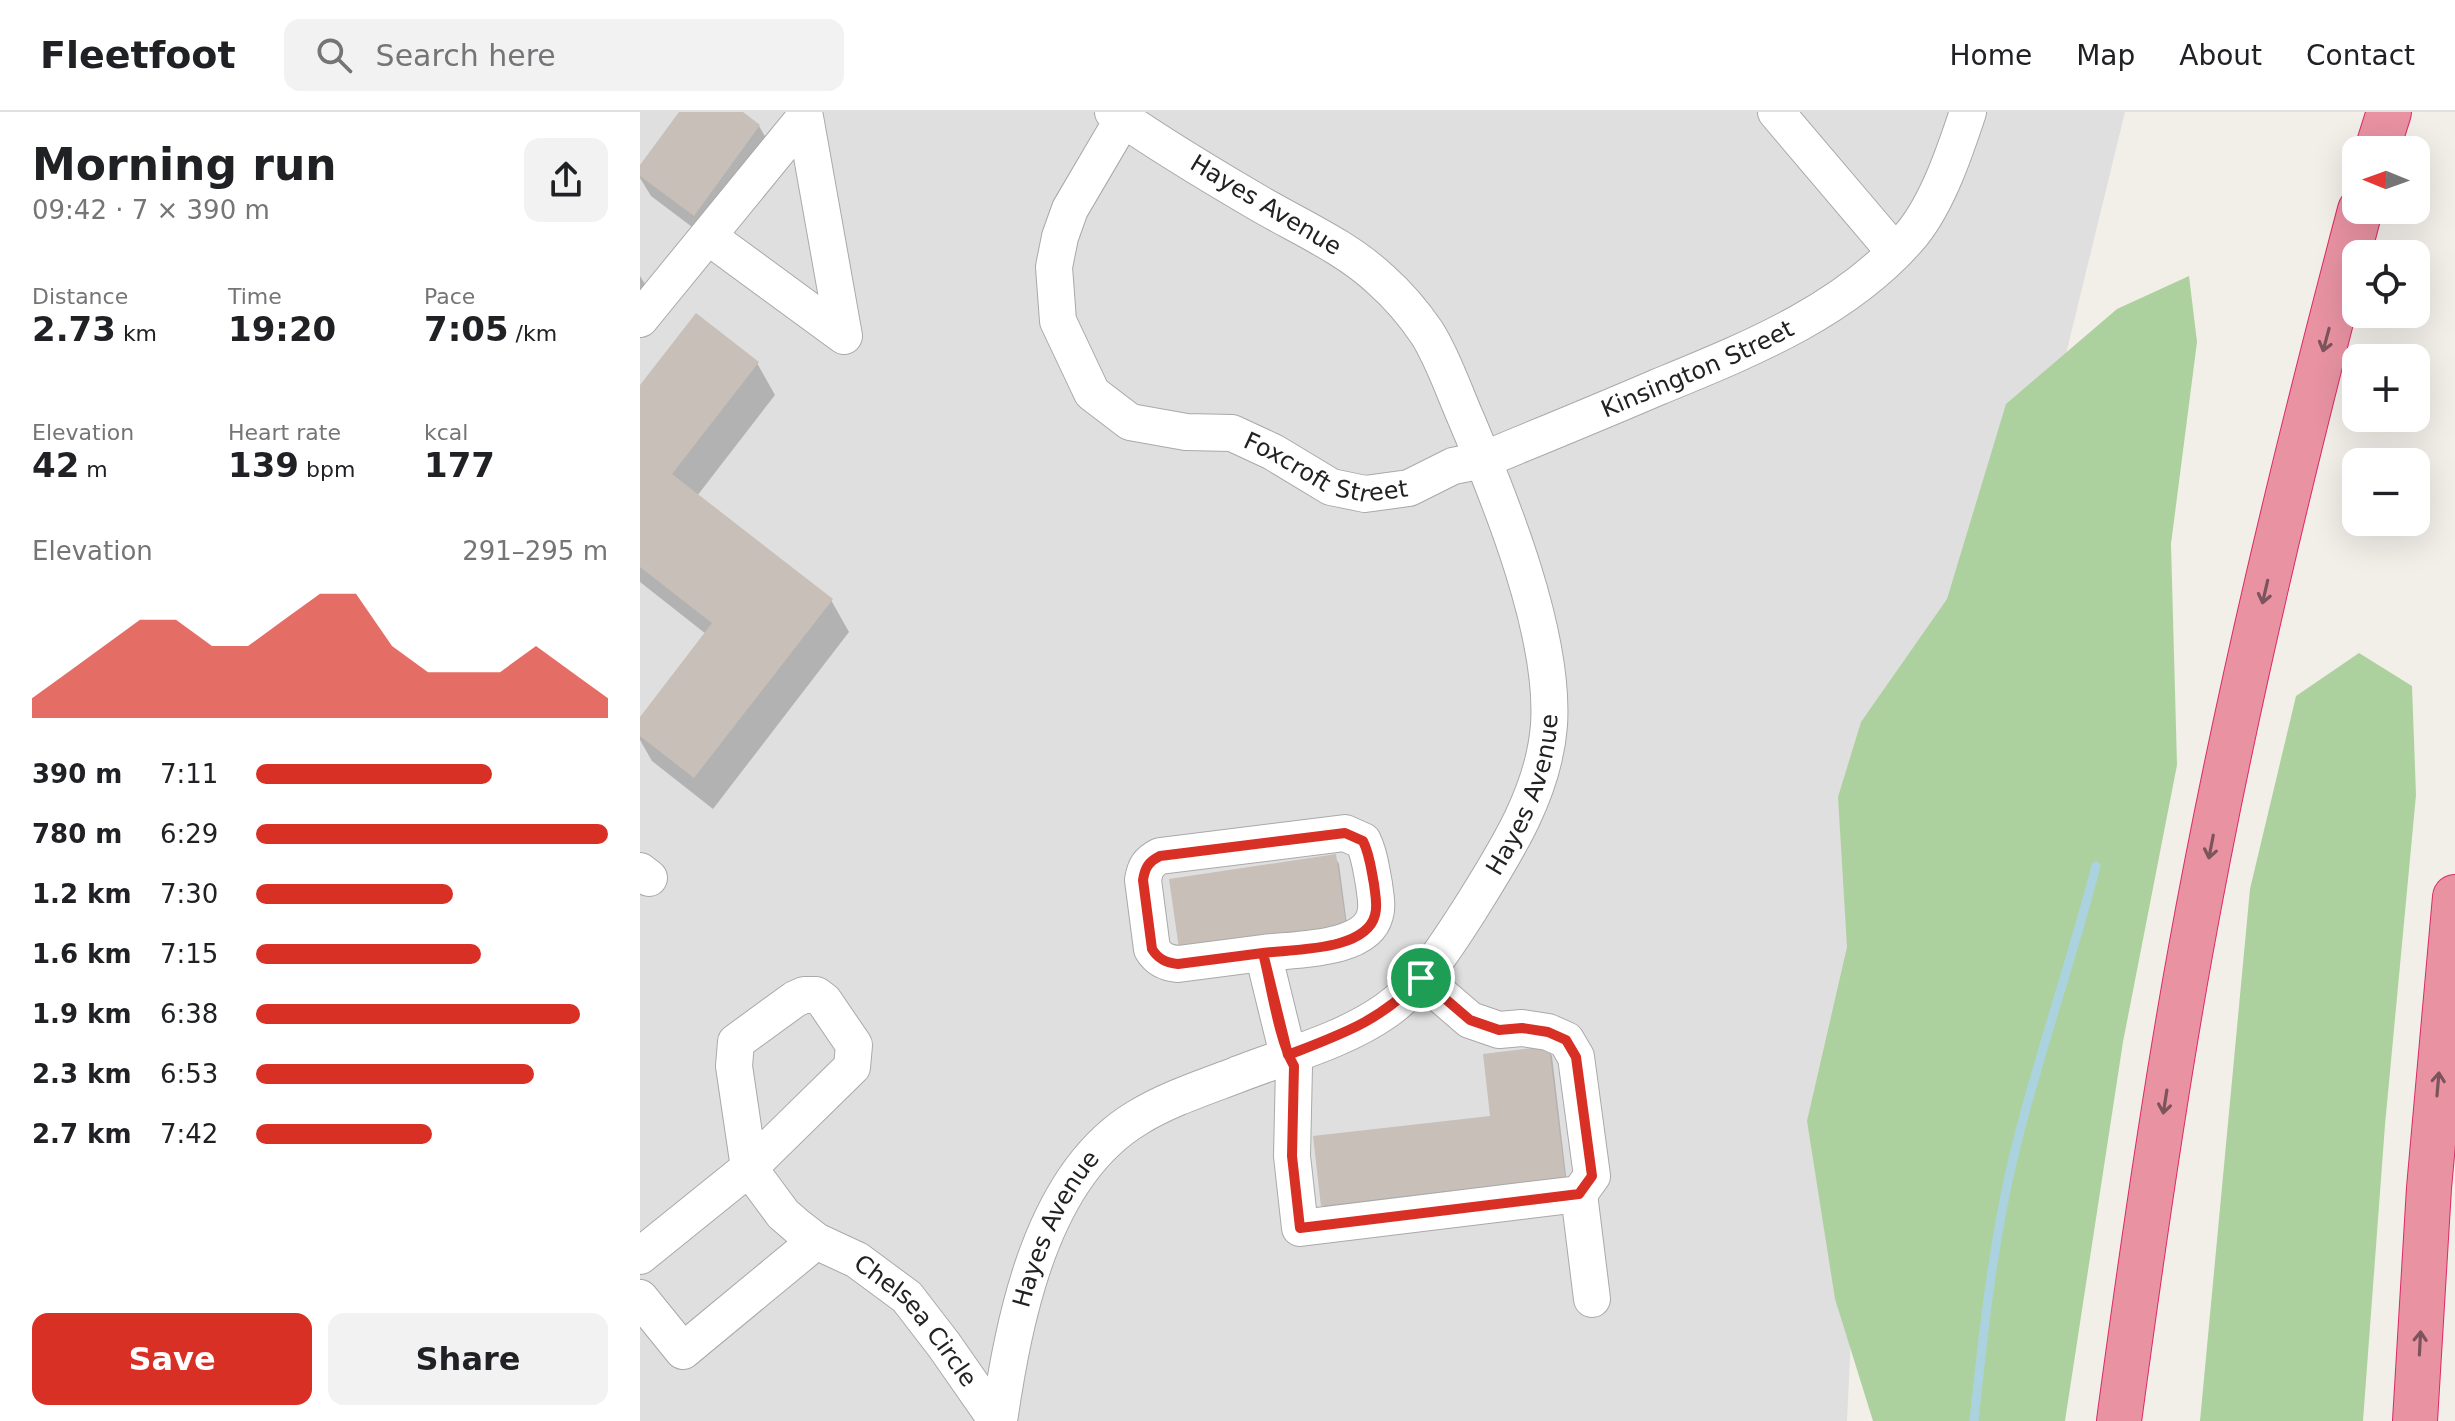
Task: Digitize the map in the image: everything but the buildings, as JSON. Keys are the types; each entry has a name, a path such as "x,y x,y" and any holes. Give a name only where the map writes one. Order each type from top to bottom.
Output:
{"highway":[{"path":"2381,136 2389,112"},
{"path":"2119,1421 2145,1223 2193,938 2243,691 2302,432 2356,224"},
{"path":"2415,1421 2429,1188 2455,897"}],"street":[{"path":"1776,112 1894,251"},
{"name":"Kinsington Street","path":"1483,460 1742,352 1781,334 1842,295 1912,233 1952,159 1968,112"},
{"name":"Hayes Avenue","path":"998,1421 1018,1319 1036,1261 1069,1188 1090,1159 1136,1119 1360,1026 1387,1011 1421,978 1508,849 1529,801 1549,724 1546,666 1529,590 1483,460 1428,335 1408,307 1380,278 1345,252 1257,202 1121,114"},
{"name":"Foxcroft Street","path":"1121,114 1070,209 1054,267 1058,321 1092,393 1130,422 1186,432 1232,433 1273,452 1331,487 1365,494 1409,488 1453,466 1483,460"},
{"path":"640,319 805,117 844,336 709,237"},
{"path":"1345,833 1363,841 1368,852 1377,904 1375,917 1366,931 1343,943 1263,953 1178,964 1168,963 1156,955 1152,949 1143,880 1150,862 1160,856 1345,833"},
{"path":"1263,953 1288,1055 1294,1066 1292,1156 1300,1228 1579,1194"},
{"path":"1421,978 1470,1020 1499,1030 1522,1028 1548,1032 1566,1040 1576,1057 1592,1176 1579,1194 1592,1299"},
{"name":"Chelsea Circle","path":"640,1256 749,1168 783,1214 816,1241 857,1260 907,1297 998,1421"},
{"path":"640,1298 683,1351 816,1241"}],"shaded area":[{"path":"640,112 2125,112 1857,1211 1847,1421 640,1421"}],"green space":[{"path":"2189,276 2197,342 2171,544 2177,765 2123,1042 2065,1421 1873,1421 1835,1299 1807,1121 1847,947 1838,797 1861,722 1947,599 2006,404 2117,309"},
{"path":"2359,653 2412,686 2416,795 2385,1125 2363,1421 2200,1421 2250,889 2296,696"}],"waterway":[{"path":"1974,1421 1991,1275 2011,1166 2096,866"}],"route":[{"path":"1421,978 1387,1011 1336,1037 1288,1055 1263,953 1178,964 1168,963 1156,955 1152,949 1143,880 1145,870 1150,862 1160,856 1345,833 1363,841 1368,852 1377,904 1375,917 1366,931 1343,943 1263,953 1279,1017 1288,1055 1294,1066 1296,1086 1292,1156 1300,1228 1579,1194 1592,1176 1576,1057 1566,1040 1548,1032 1522,1028 1499,1030 1484,1026 1470,1020 1421,978"}]}
